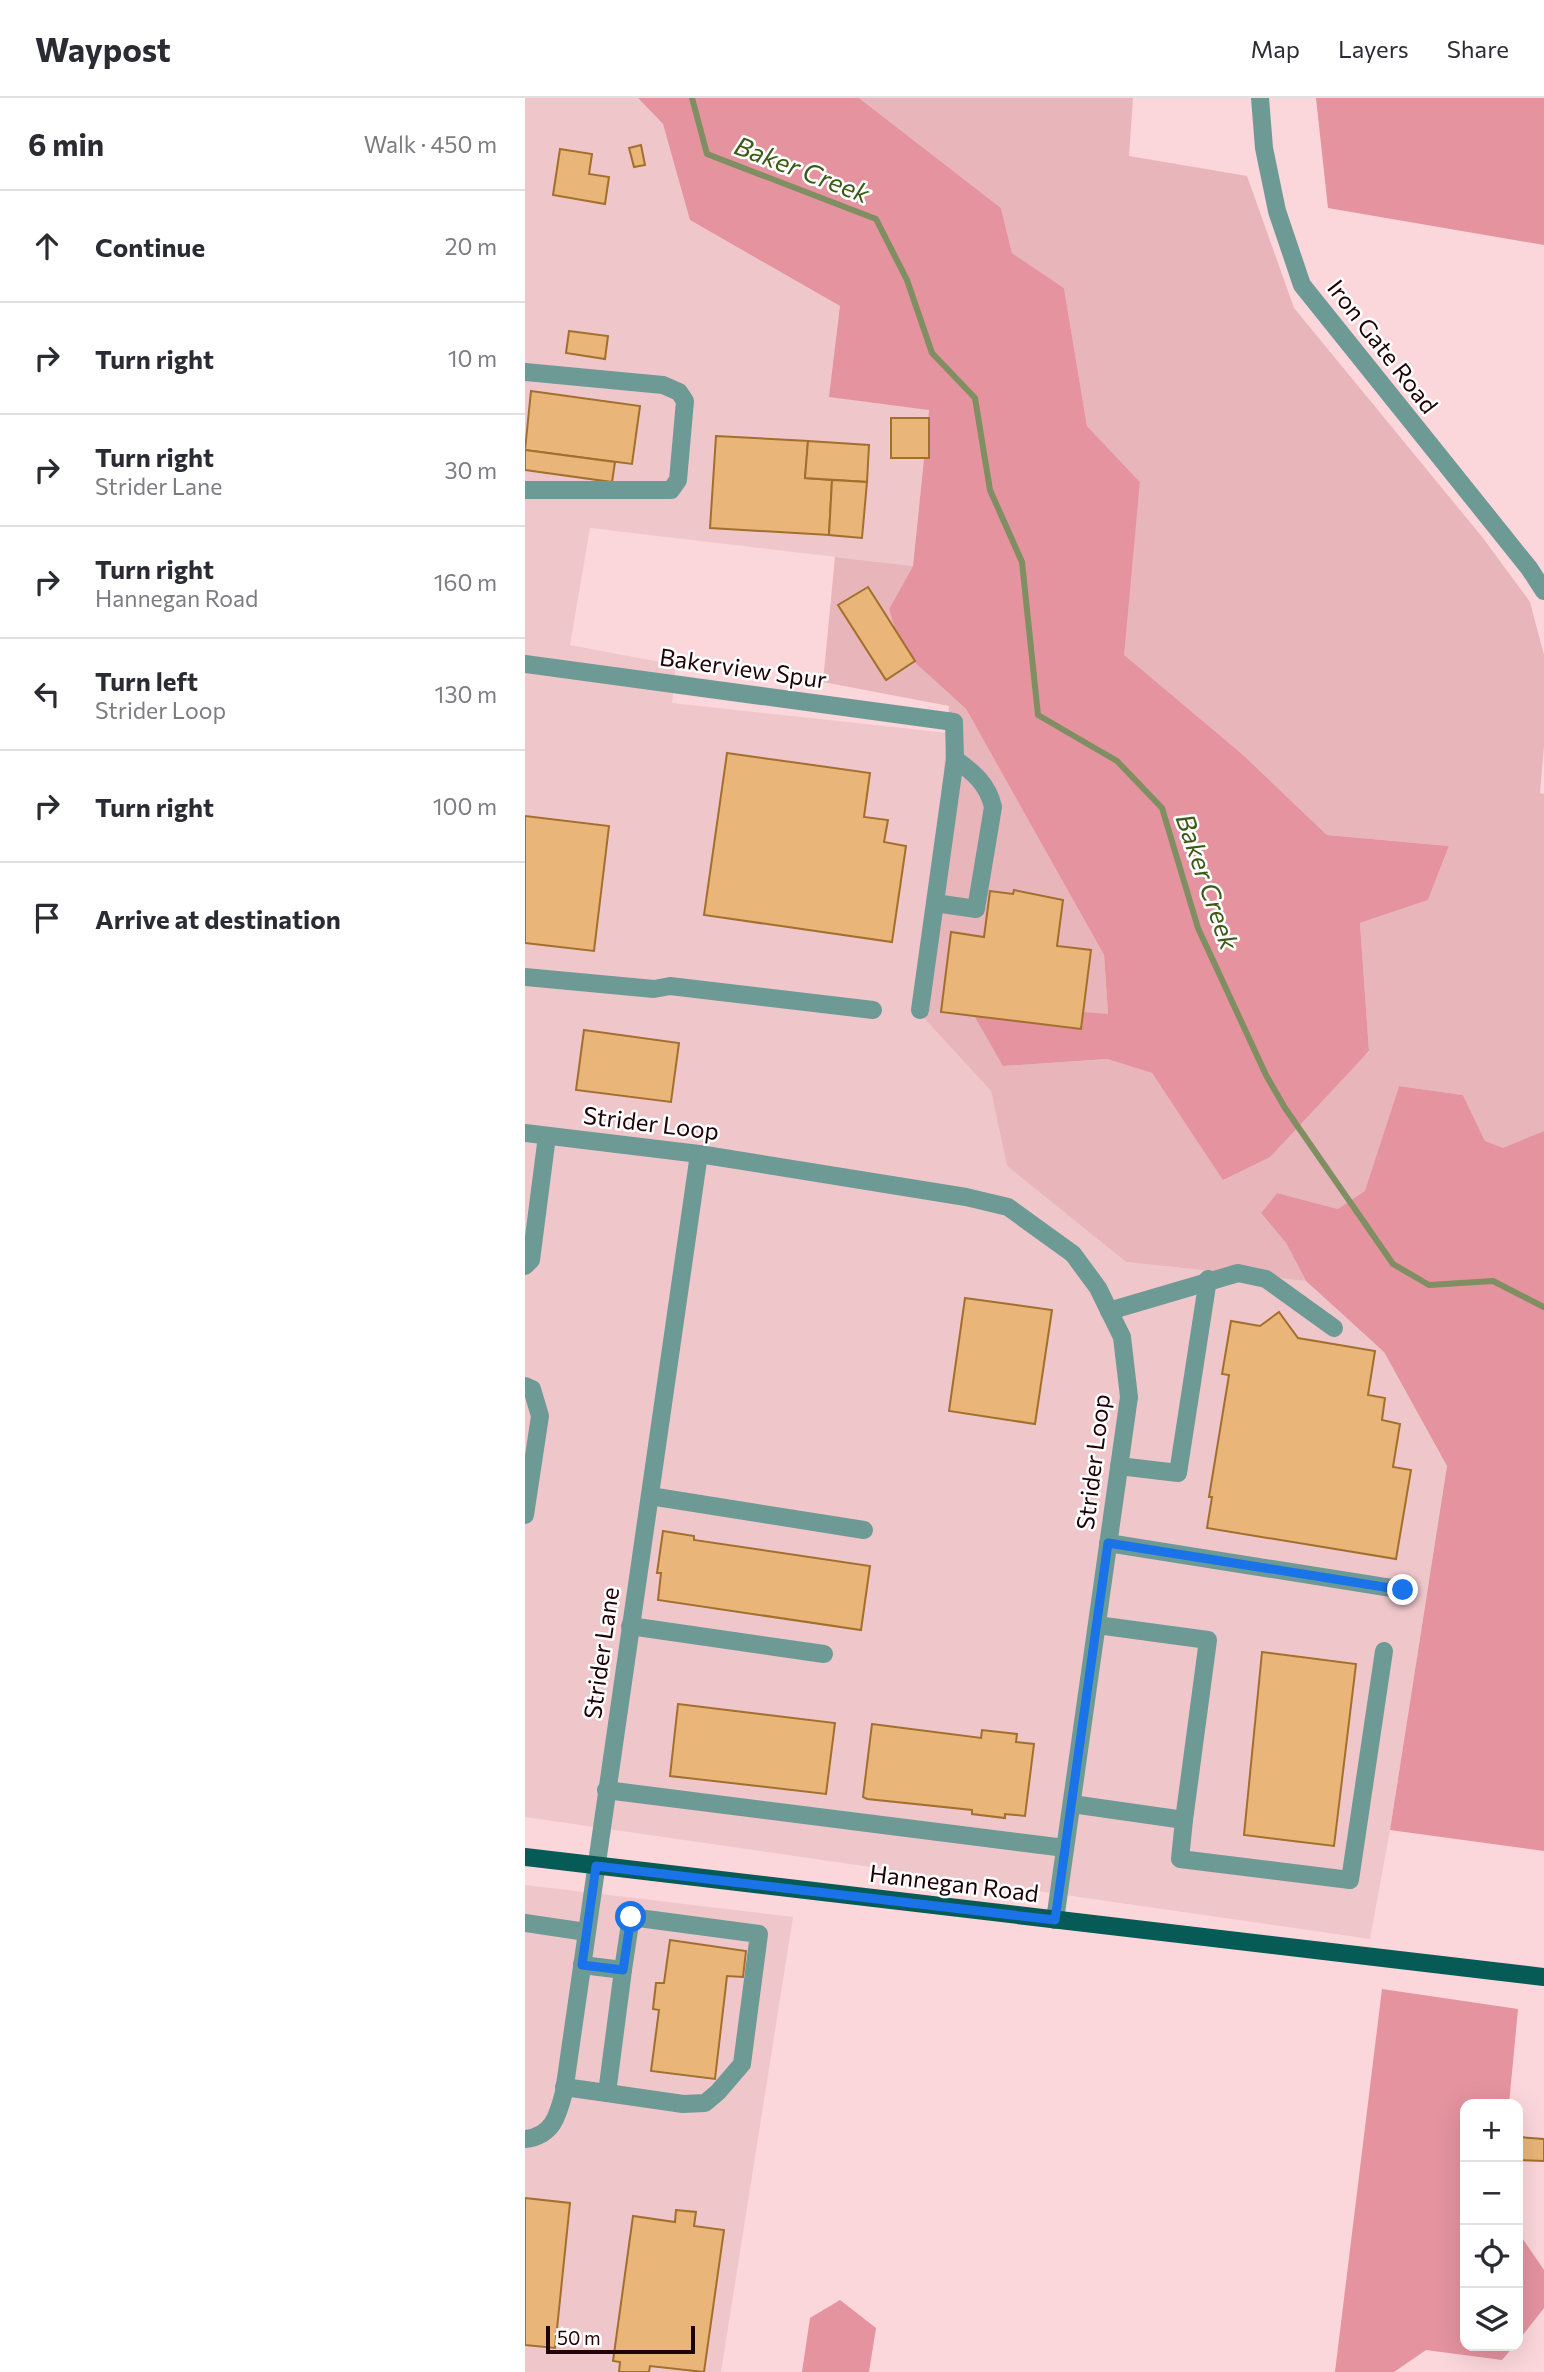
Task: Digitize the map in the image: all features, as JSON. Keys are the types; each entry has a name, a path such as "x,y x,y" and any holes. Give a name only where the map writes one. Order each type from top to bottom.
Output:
{"main road":[{"name":"Hannegan Road","path":"525,1857 1544,1977"}],"street":[{"name":"Iron Gate Road","path":"1260,98 1264,148 1277,211 1302,285 1529,568 1544,591"},
{"path":"525,372 663,385 679,392 685,401 678,480 670,490 525,490"},
{"name":"Bakerview Spur","path":"525,664 954,722 955,759"},
{"path":"920,1010 955,759 976,775 990,796 993,807 976,909 935,903"},
{"path":"525,977 654,989 670,986 873,1010"},
{"name":"Strider Loop","path":"525,1133 699,1154 966,1197 1008,1208 1073,1254 1098,1288 1122,1337 1129,1396 1055,1920"},
{"path":"525,1266 531,1260 547,1136"},
{"name":"Strider Lane","path":"525,2139 541,2136 551,2127 559,2113 564,2087 699,1154"},
{"path":"1109,1311 1156,1299 1208,1279 1238,1273 1266,1279 1334,1328"},
{"path":"1119,1466 1178,1473 1208,1279"},
{"path":"525,1386 532,1389 540,1416 525,1514"},
{"path":"650,1496 864,1531"},
{"path":"1108,1543 1403,1590"},
{"path":"1097,1625 1208,1640 1180,1860 1350,1880 1384,1651"},
{"path":"631,1626 824,1654"},
{"path":"607,1790 1065,1849"},
{"path":"1072,1804 1184,1820"},
{"path":"564,2087 684,2104 705,2103 741,2064 759,1934 631,1917 607,2093"},
{"path":"525,1923 586,1932"},
{"path":"582,1965 623,1970"}],"shaded area":[{"path":"525,98 638,98 663,124 691,220 840,306 929,409 913,566 590,528 570,645 676,665 672,703 948,733 924,1017 991,1091 1007,1166 1126,1262 1306,1281 1384,1352 1447,1466 1390,1830 1370,1939 525,1817"},
{"path":"638,98 859,98 1001,208 1012,253 1064,288 1087,426 1140,482 1124,655 1242,754 1327,835 1449,846 1428,900 1360,923 1369,1051 1270,1157 1223,1180 1152,1073 1107,1059 1003,1066 967,1003 1108,1014 1104,955 966,709 901,650 889,609 913,566 929,410 829,397 840,306 690,220 663,124"},
{"path":"859,98 1133,98 1129,156 1247,176 1294,308 1483,538 1530,602 1544,655 1544,746 1540,793 1544,794 1544,1131 1503,1149 1485,1141 1463,1095 1399,1086 1365,1192 1338,1209 1277,1193 1261,1213 1286,1243 1306,1281 1126,1262 1007,1166 991,1091 924,1018 949,706 823,682 835,557 913,566 889,609 901,650 966,709 1104,955 1108,1014 1003,1066 1107,1059 1152,1073 1224,1180 1369,1052 1360,923 1428,900 1449,846 1327,835 1242,754 1123,655 1140,482 1087,426 1064,288 1012,253 1001,208"},
{"path":"1316,98 1544,98 1544,245 1328,208"},
{"path":"1399,1086 1463,1095 1485,1141 1503,1148 1544,1131 1544,1851 1390,1830 1447,1466 1384,1352 1306,1281 1286,1243 1261,1213 1277,1193 1338,1209 1365,1191"},
{"path":"525,1885 793,1917 721,2372 525,2372"},
{"path":"1382,1989 1518,2009 1509,2099 1460,2099 1460,2351 1510,2351 1502,2360 1426,2350 1394,2372 1335,2372"},
{"path":"1523,2239 1544,2270 1544,2308 1523,2335"},
{"path":"840,2300 876,2328 869,2372 802,2372 810,2318"}],"building":[{"path":"641,145 645,165 634,167 629,148"},
{"path":"560,149 592,154 589,174 609,177 605,204 553,195"},
{"path":"569,331 608,336 605,359 566,353"},
{"path":"531,391 640,406 632,464 525,450"},
{"path":"891,418 929,418 929,458 891,458"},
{"path":"716,436 808,441 805,478 832,480 829,535 710,528"},
{"path":"808,441 869,445 867,482 805,478"},
{"path":"525,450 615,462 612,482 525,470"},
{"path":"832,480 867,482 862,538 829,535"},
{"path":"868,587 915,661 886,680 838,605"},
{"path":"727,753 870,773 864,817 888,820 884,842 906,846 892,942 704,915"},
{"path":"525,816 609,826 594,951 525,943"},
{"path":"1014,890 1063,900 1057,946 1091,950 1081,1029 941,1012 951,932 984,937 990,891 1013,894"},
{"path":"584,1030 679,1043 671,1102 576,1090"},
{"path":"965,1298 1052,1310 1035,1424 949,1411"},
{"path":"1279,1312 1298,1338 1375,1351 1368,1395 1385,1398 1382,1420 1400,1424 1393,1467 1411,1470 1396,1559 1207,1528 1212,1497 1209,1497 1229,1375 1222,1374 1231,1321 1260,1326"},
{"path":"663,1531 694,1536 694,1540 870,1566 861,1630 658,1600 661,1573 657,1573"},
{"path":"1262,1652 1356,1664 1334,1846 1244,1835"},
{"path":"678,1704 835,1723 826,1794 670,1776"},
{"path":"872,1724 981,1738 982,1730 1017,1734 1016,1742 1034,1744 1025,1816 1005,1814 1005,1818 972,1814 972,1810 863,1797"},
{"path":"670,1940 746,1951 743,1977 727,1976 715,2079 651,2071 659,2010 653,2009 656,1983 664,1983"},
{"path":"1523,2137 1544,2139 1544,2161 1523,2160"},
{"path":"525,2198 570,2203 555,2348 525,2345"},
{"path":"676,2210 696,2212 694,2226 724,2230 704,2372 650,2366 649,2372 619,2372 620,2362 613,2361 633,2216 675,2222"}],"waterway":[{"name":"Baker Creek","path":"692,98 707,154 876,219 907,280 932,353 975,398 990,490 1022,562 1038,715 1117,761 1162,808 1198,928 1266,1075 1285,1108 1393,1264 1429,1285 1493,1281 1544,1307"}],"route":[{"path":"631,1917 623,1970 582,1965 596,1866 1055,1920 1108,1543 1403,1590"}]}
